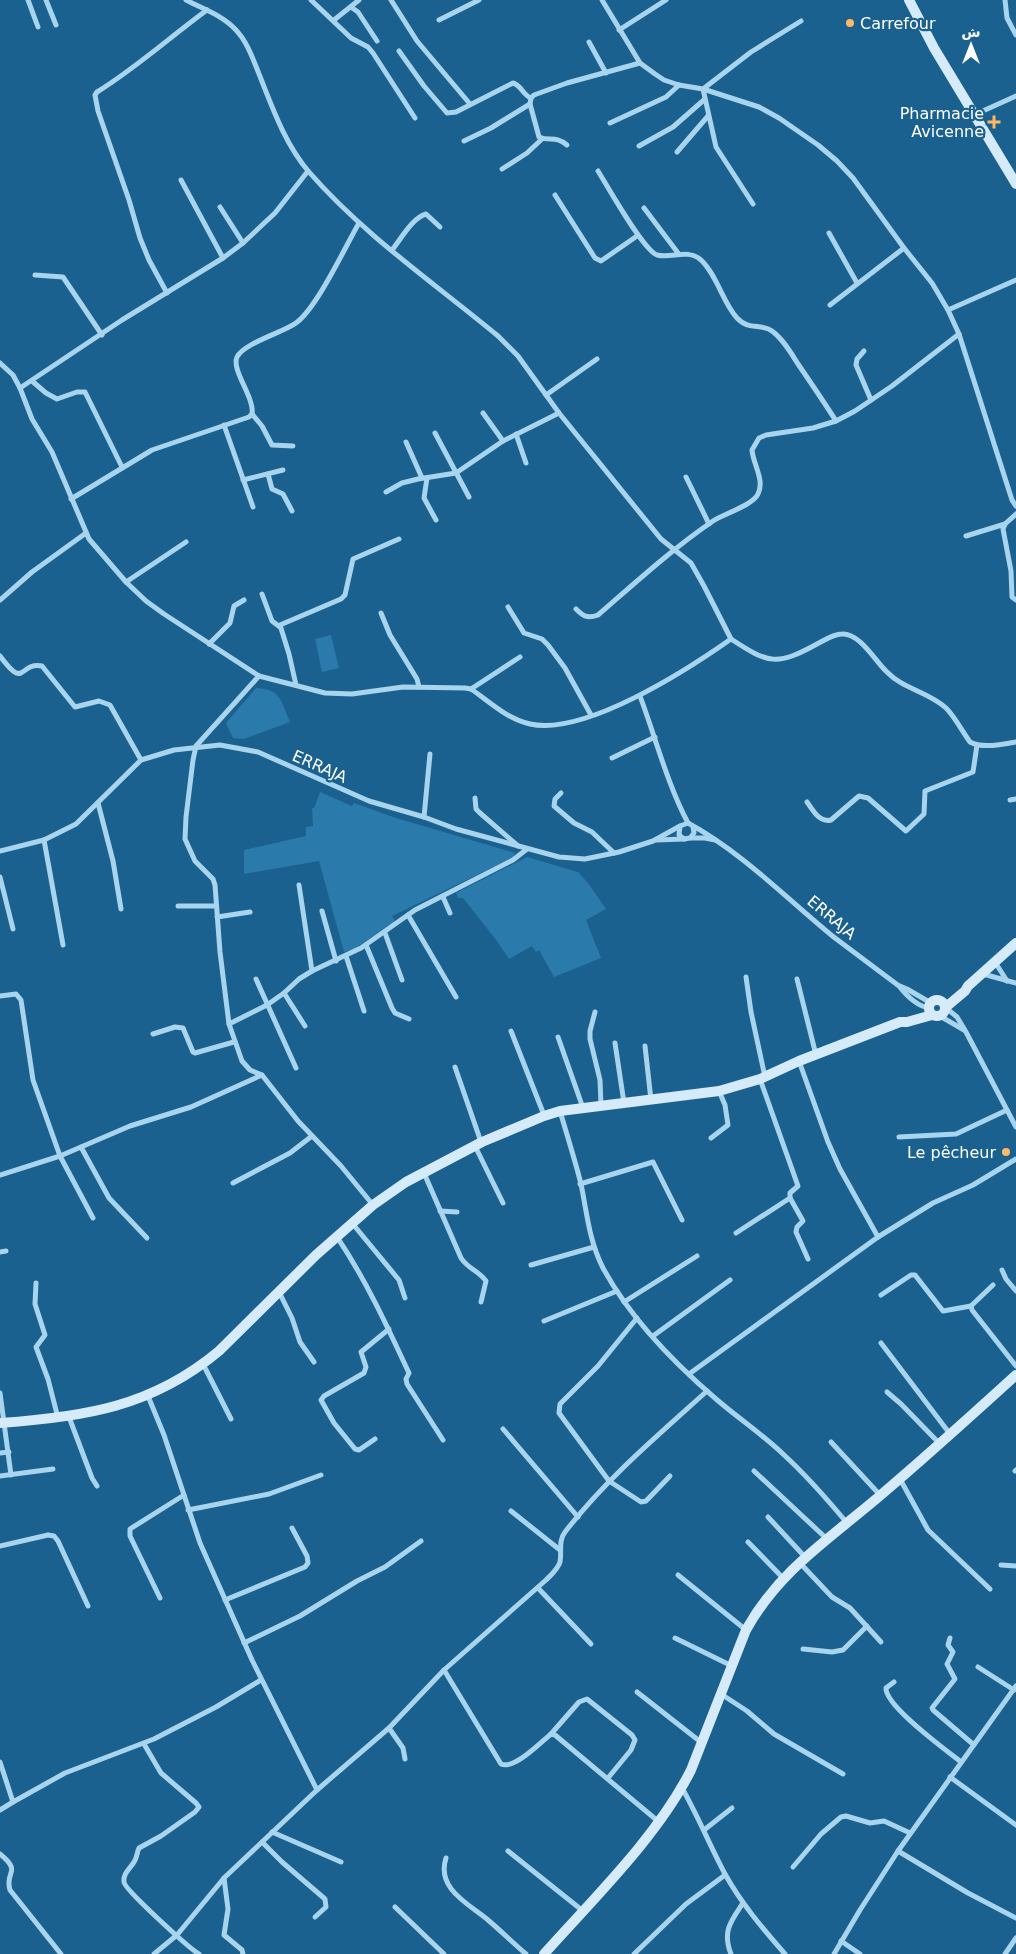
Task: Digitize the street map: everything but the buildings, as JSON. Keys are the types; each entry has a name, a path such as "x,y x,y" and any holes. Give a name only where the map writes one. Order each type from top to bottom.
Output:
{"main road":[{"path":"909,0 934,48 1016,184"},
{"path":"2,1423 63,1418 102,1410 148,1396 203,1364 337,1236 373,1205 399,1186 478,1144 544,1116 560,1112 719,1091 762,1078 816,1054 900,1022 905,1017 937,1008 965,991 968,986 1016,943"},
{"path":"544,1954 659,1822 682,1788 722,1694 746,1630 758,1609 783,1578 900,1479 1016,1375"}],"street":[{"path":"28,0 38,27"},
{"path":"46,0 56,25"},
{"path":"186,0 197,2 226,21 245,42 283,132 308,171 359,223 508,345 661,539 691,563 731,639 764,658 781,660 830,637 847,634 868,649 886,672 896,680 938,701 945,707 970,742 977,745 1016,742"},
{"path":"311,0 351,38 373,53 415,118"},
{"path":"334,20 359,0"},
{"path":"391,0 417,41 470,104"},
{"path":"440,20 479,0"},
{"path":"602,0 640,63 664,80 703,89 758,107 779,118 818,145 853,178 932,283 948,310 959,334 1012,500 1016,506"},
{"path":"619,30 666,0"},
{"path":"1005,0 1008,18 1016,35"},
{"path":"351,8 358,12 377,41"},
{"path":"167,293 149,260 140,238 98,110 95,95 207,10"},
{"path":"703,89 751,52 801,21"},
{"path":"589,42 606,73"},
{"path":"399,51 444,111 454,112 513,83 518,85 530,101 538,135 542,139"},
{"path":"464,141 491,128 530,101 534,96 567,83 640,63"},
{"path":"610,123 666,97 679,85"},
{"path":"703,89 716,147 753,204"},
{"path":"974,115 1016,96"},
{"path":"639,146 673,127 705,99"},
{"path":"677,152 708,116"},
{"path":"502,169 528,153 542,139 558,138 567,145"},
{"path":"20,388 223,258 243,243 275,213 308,171"},
{"path":"598,172 637,236 654,254 667,256 678,253 690,254 700,260 736,318 746,326 767,328 773,331 787,348 836,421"},
{"path":"180,180 223,258"},
{"path":"554,195 594,258 601,261 637,236"},
{"path":"220,207 243,243"},
{"path":"644,208 678,253"},
{"path":"392,250 413,223 426,214 440,227"},
{"path":"293,446 272,445 262,426 252,414 250,400 236,362 239,354 260,341 292,326 303,316 317,296 359,223"},
{"path":"829,233 857,283"},
{"path":"830,305 904,248"},
{"path":"35,275 62,277 102,335"},
{"path":"948,310 1016,280"},
{"path":"576,609 583,616 590,618 598,615 674,550 709,524 756,498 760,489 760,480 752,450 759,438 766,435 813,428 836,421 871,400 959,334"},
{"path":"864,351 857,359 856,365 871,400"},
{"path":"546,395 597,359"},
{"path":"0,363 13,375 20,388 32,419 52,452 86,533 94,547 126,582 158,610 259,676 325,693 341,694 419,687 471,689 504,712 529,724 559,724 591,715 640,696 707,656 731,639"},
{"path":"32,381 46,393 57,399 77,392 85,392 122,467"},
{"path":"483,412 503,440"},
{"path":"386,492 402,483 456,473 503,440 559,412"},
{"path":"71,499 152,450 249,417 252,414"},
{"path":"224,426 254,507"},
{"path":"435,433 469,497"},
{"path":"516,434 526,462"},
{"path":"406,442 424,478 424,498 436,520"},
{"path":"243,480 284,470"},
{"path":"268,474 272,489 283,494 292,511"},
{"path":"686,478 709,524"},
{"path":"966,536 1005,524 1016,514"},
{"path":"1005,524 1003,529 1011,572 1012,597 1016,600"},
{"path":"0,600 32,572 86,533"},
{"path":"280,627 282,623 341,598 345,595 354,559 399,539"},
{"path":"126,582 186,542"},
{"path":"262,594 272,620 280,627 296,685"},
{"path":"209,644 230,622 234,606 244,600"},
{"path":"508,607 524,633 542,639 565,668 591,715"},
{"path":"381,614 390,635 417,679 419,687"},
{"path":"0,656 11,671 16,673 21,673 36,666 42,666 75,707 99,701 110,705 141,760"},
{"path":"471,689 520,657"},
{"path":"259,676 196,746 189,787 185,839 194,861 213,879 215,885 229,1024 234,1042 246,1067 262,1075 298,1121 341,1166 373,1205"},
{"path":"640,696 669,782 686,825 694,833 687,838"},
{"path":"612,758 655,737"},
{"name":"ERRAJA","path":"0,851 44,840 76,824 141,760 152,755 174,750 196,746 220,745 258,752 369,801 424,817 456,829 559,857 585,859 614,853 653,841"},
{"path":"807,802 819,818 827,821 831,820 859,796 863,796 868,798 906,831 924,814 924,795 927,789 952,782 973,772 977,745"},
{"path":"424,817 430,754"},
{"path":"561,794 555,799 554,806 574,823 592,832 614,853"},
{"path":"475,798 476,810 518,846"},
{"path":"98,803 113,861 122,909"},
{"path":"686,825 678,832 687,838"},
{"path":"653,841 686,825"},
{"name":"ERRAJA","path":"686,825 720,842 765,877 835,938 899,986 907,988 937,1008 966,1032"},
{"path":"653,841 705,838 720,842"},
{"path":"44,840 62,945"},
{"path":"229,1024 267,1005 312,971 366,945 408,915 513,860 527,849"},
{"path":"0,878 13,929"},
{"path":"299,885 312,971"},
{"path":"443,897 450,913"},
{"path":"178,906 216,906"},
{"path":"322,911 336,961"},
{"path":"217,917 250,912"},
{"path":"408,915 456,997"},
{"path":"385,932 402,980"},
{"path":"366,945 392,1008 395,1013 409,1019"},
{"path":"346,956 364,1011"},
{"path":"995,962 1008,982"},
{"path":"982,974 1016,983"},
{"path":"746,977 762,1078 798,1184 790,1193 790,1198 803,1221 797,1227 796,1232 808,1259"},
{"path":"256,978 296,1068"},
{"path":"797,979 816,1054"},
{"path":"284,993 305,1026"},
{"path":"0,996 16,994 21,1000 33,1080 60,1156 93,1218"},
{"path":"937,1008 957,1017 1016,1127"},
{"path":"595,1012 590,1039 600,1080 601,1106"},
{"path":"153,1034 175,1028 183,1028 195,1053 234,1042"},
{"path":"511,1031 544,1116"},
{"path":"558,1037 583,1108"},
{"path":"615,1043 624,1104"},
{"path":"645,1046 652,1101"},
{"path":"799,1061 828,1142 840,1169 878,1236"},
{"path":"455,1067 478,1144 503,1203"},
{"path":"0,1175 60,1156 130,1126 191,1107 262,1075"},
{"path":"711,1138 728,1125 725,1105 719,1091"},
{"path":"899,1137 956,1134 1006,1110"},
{"path":"560,1112 580,1184 594,1247 603,1268 624,1302 652,1336 689,1374 783,1454 818,1488 847,1523"},
{"path":"233,1183 290,1153 312,1136"},
{"path":"81,1146 109,1198 147,1238"},
{"path":"689,1374 878,1236 933,1203 973,1185 1016,1158"},
{"path":"580,1184 653,1162 682,1220"},
{"path":"424,1173 464,1264 469,1268 475,1269 486,1281 481,1302"},
{"path":"736,1233 790,1198"},
{"path":"440,1211 457,1212"},
{"path":"351,1223 399,1280 405,1298"},
{"path":"337,1236 370,1291 389,1329 409,1372 406,1379 407,1384 443,1440"},
{"path":"532,1265 594,1247"},
{"path":"0,1252 6,1251"},
{"path":"624,1302 697,1256"},
{"path":"1002,1270 1006,1279 1016,1291"},
{"path":"881,1294 911,1275 915,1275 943,1311 971,1306 993,1285"},
{"path":"652,1336 730,1280"},
{"path":"36,1283 35,1304 45,1335 36,1347 63,1418 97,1486"},
{"path":"279,1291 292,1318 300,1342 314,1362"},
{"path":"544,1321 617,1291"},
{"path":"971,1306 972,1310 1016,1366"},
{"path":"637,1318 608,1355 566,1397 558,1410 609,1481 641,1502 646,1501 670,1476"},
{"path":"375,1439 358,1450 355,1449 334,1422 321,1400 324,1396 364,1373 366,1367 361,1352 389,1329"},
{"path":"881,1343 950,1434"},
{"path":"203,1364 231,1419"},
{"path":"154,1954 177,1935 224,1878 272,1832 317,1790 390,1728 444,1670 538,1588 557,1567 563,1535 578,1517 609,1481 638,1452 663,1432 707,1391"},
{"path":"887,1392 940,1444"},
{"path":"0,1393 2,1423 9,1452 11,1475"},
{"path":"148,1396 164,1435 188,1510 244,1643 317,1790"},
{"path":"503,1429 578,1517"},
{"path":"831,1442 880,1496"},
{"path":"0,1453 9,1452"},
{"path":"0,1476 53,1469"},
{"path":"754,1471 827,1539"},
{"path":"188,1510 269,1494 321,1475"},
{"path":"900,1479 928,1530 990,1589"},
{"path":"160,1598 130,1536 130,1530 184,1495"},
{"path":"511,1511 560,1550"},
{"path":"768,1516 826,1592 850,1608 881,1642"},
{"path":"226,1600 305,1567 308,1563 307,1556 292,1528"},
{"path":"0,1546 48,1535 54,1536 88,1606"},
{"path":"244,1643 300,1616 357,1581 385,1567 421,1540"},
{"path":"748,1542 783,1578"},
{"path":"1001,1565 1016,1566"},
{"path":"678,1575 746,1630"},
{"path":"538,1588 591,1644"},
{"path":"804,1649 832,1652 843,1650 867,1626"},
{"path":"675,1638 732,1666"},
{"path":"950,1638 948,1645 953,1652 947,1664 955,1679 932,1708 974,1745"},
{"path":"834,1954 910,1833 1015,1688 978,1667"},
{"path":"444,1670 501,1764 505,1766 513,1764 551,1734 579,1702 587,1699 632,1735 635,1740 631,1750 608,1778"},
{"path":"0,1810 65,1773 144,1744 216,1707 261,1680"},
{"path":"894,1682 886,1688 888,1697 917,1726 961,1762"},
{"path":"637,1692 702,1743"},
{"path":"722,1694 747,1711 774,1734 843,1774"},
{"path":"390,1728 403,1748 405,1759"},
{"path":"551,1734 560,1738 659,1822"},
{"path":"144,1744 161,1773 199,1807 167,1832 139,1848 135,1860 125,1873 125,1888 199,1954"},
{"path":"0,1762 13,1802"},
{"path":"950,1777 1016,1825"},
{"path":"682,1788 725,1874 743,1903 785,1954"},
{"path":"704,1830 732,1808"},
{"path":"793,1867 821,1834 841,1817 846,1816 870,1822 884,1821 910,1833"},
{"path":"272,1832 341,1862"},
{"path":"262,1842 325,1899 326,1907 315,1917"},
{"path":"508,1851 583,1910"},
{"path":"898,1851 968,1893 1016,1918"},
{"path":"0,1854 12,1866 8,1886 10,1890 61,1954"},
{"path":"446,1858 443,1872 456,1895 470,1908 489,1920 526,1954"},
{"path":"634,1954 686,1904 725,1874"},
{"path":"224,1878 228,1909 224,1934 242,1950 243,1954"},
{"path":"731,1954 727,1935 729,1924 743,1903"},
{"path":"395,1907 444,1954"},
{"path":"1005,1954 1016,1938"},
{"path":"841,1941 860,1954"}],"shaded area":[{"path":"331,635 339,668 322,672 315,639"},
{"path":"256,688 265,689 276,694 290,722 244,739 233,738 226,723"},
{"path":"320,792 352,806 354,803 396,818 515,853 514,857 392,916 395,921 354,949 344,952 319,861 244,874 244,850 306,836 306,827 313,826 312,808 314,808"},
{"path":"527,857 578,872 588,883 606,909 586,920 601,958 554,977 539,950 536,952 532,946 509,959 463,898 458,898 456,893"}],"place":[{"name":"Carrefour","path":"850,23"},
{"name":"Pharmacie Avicenne","path":"994,122"},
{"name":"Le pêcheur","path":"1006,1152"}]}
